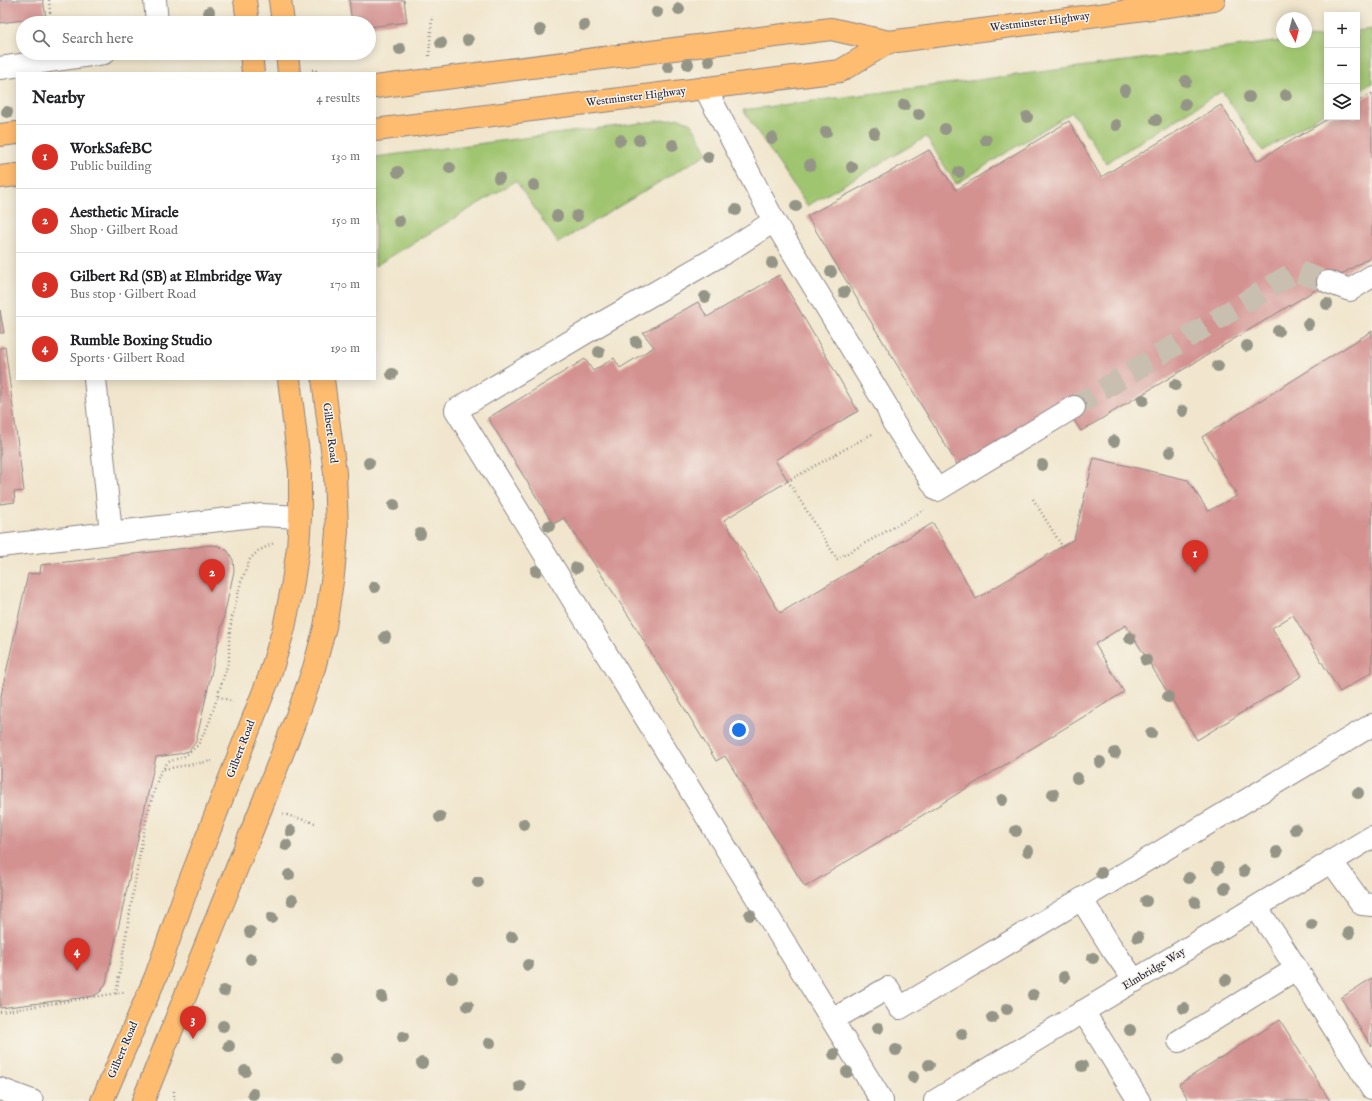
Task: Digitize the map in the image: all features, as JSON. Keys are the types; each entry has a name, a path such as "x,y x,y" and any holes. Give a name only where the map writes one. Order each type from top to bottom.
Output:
{"main road":[{"path":"245,0 247,16"},
{"path":"280,0 282,16"},
{"name":"Westminster Highway","path":"376,87 831,29 889,42 1214,0"},
{"name":"Westminster Highway","path":"376,130 840,71 889,42"},
{"path":"252,60 253,72"},
{"path":"288,60 289,72"},
{"path":"0,135 16,133"},
{"path":"0,177 16,175"},
{"name":"Gilbert Road","path":"102,1101 156,976 187,888 269,678 284,628 298,548 300,517 300,472 289,380"},
{"name":"Gilbert Road","path":"143,1101 297,715 314,668 325,627 333,575 337,531 335,473 323,380"}],"street":[{"path":"155,0 156,16"},
{"path":"0,68 55,60"},
{"path":"705,88 774,221 886,406 894,422 937,490 1074,407"},
{"path":"774,221 726,252 595,327 456,410 882,1101"},
{"path":"1328,282 1350,290 1372,276"},
{"path":"95,380 112,533"},
{"path":"0,546 262,515 300,517"},
{"path":"832,1020 888,988 900,1008 1372,726"},
{"name":"Elmbridge Way","path":"935,1101 1372,837"},
{"path":"1331,861 1362,904 1372,905"},
{"path":"1082,900 1135,981"},
{"path":"1256,907 1372,1088"},
{"path":"1179,1041 1296,968"},
{"path":"1083,1011 1138,1101"},
{"path":"0,1089 32,1101"}],"path":[{"path":"48,0 50,16"},
{"path":"429,60 432,16"},
{"path":"894,422 788,481 837,559 926,509"},
{"path":"1033,499 1062,546"},
{"path":"116,994 148,812 159,775 168,762 185,756 198,745 209,723 229,660 231,622 241,582 250,559 258,551 280,540"},
{"path":"217,696 238,704"},
{"path":"163,769 216,760"},
{"path":"299,818 315,823"},
{"path":"0,1012 126,992"}],"green space":[{"path":"1372,29 1372,83 1360,91 1360,48 1360,31"},
{"path":"1324,35 1324,113 1263,151 1222,91 1106,163 1072,112 956,184 926,137 807,206 743,110 1276,42 1276,48 1312,48 1312,37"},
{"path":"680,118 692,124 708,153 558,243 516,181 376,265 376,157"}],"building":[{"path":"0,0 43,0 46,16 16,16 16,21 0,23"},
{"path":"349,0 404,0 407,22 376,26 376,16 351,16"},
{"path":"1372,93 1372,256 1081,431 1068,411 963,474 807,216 929,150 956,190 1069,121 1101,177 1221,105 1257,161 1326,120 1360,120 1360,100"},
{"path":"779,275 858,411 775,460 788,481 724,520 780,613 933,523 976,599 1074,539 1094,458 1188,480 1208,511 1237,496 1202,437 1372,331 1372,672 1340,692 1293,615 1272,628 1302,676 1197,740 1126,625 1095,644 1124,692 805,887 725,756 716,761 632,621 564,518 553,524 488,418 585,359 593,371 614,358 620,368 654,347 643,333 698,302 707,317"},
{"path":"0,310 4,333 0,333"},
{"path":"5,347 24,491 14,492 15,502 0,504 0,348"},
{"path":"212,545 219,546 228,551 233,560 234,571 196,742 189,751 156,757 106,983 101,991 94,996 0,1008 0,700 28,574 40,573 41,565"},
{"path":"1372,978 1372,1047 1341,998"},
{"path":"1280,1020 1330,1101 1189,1101 1179,1084"}],"tunnel":[{"path":"1074,407 1296,271 1328,282"}],"place":[{"name":"WorkSafeBC","path":"1195,573"},
{"name":"Aesthetic Miracle","path":"212,592"},
{"name":"Rumble Boxing Studio","path":"77,971"},
{"name":"Gilbert Rd (SB) at Elmbridge Way","path":"193,1039"}]}
